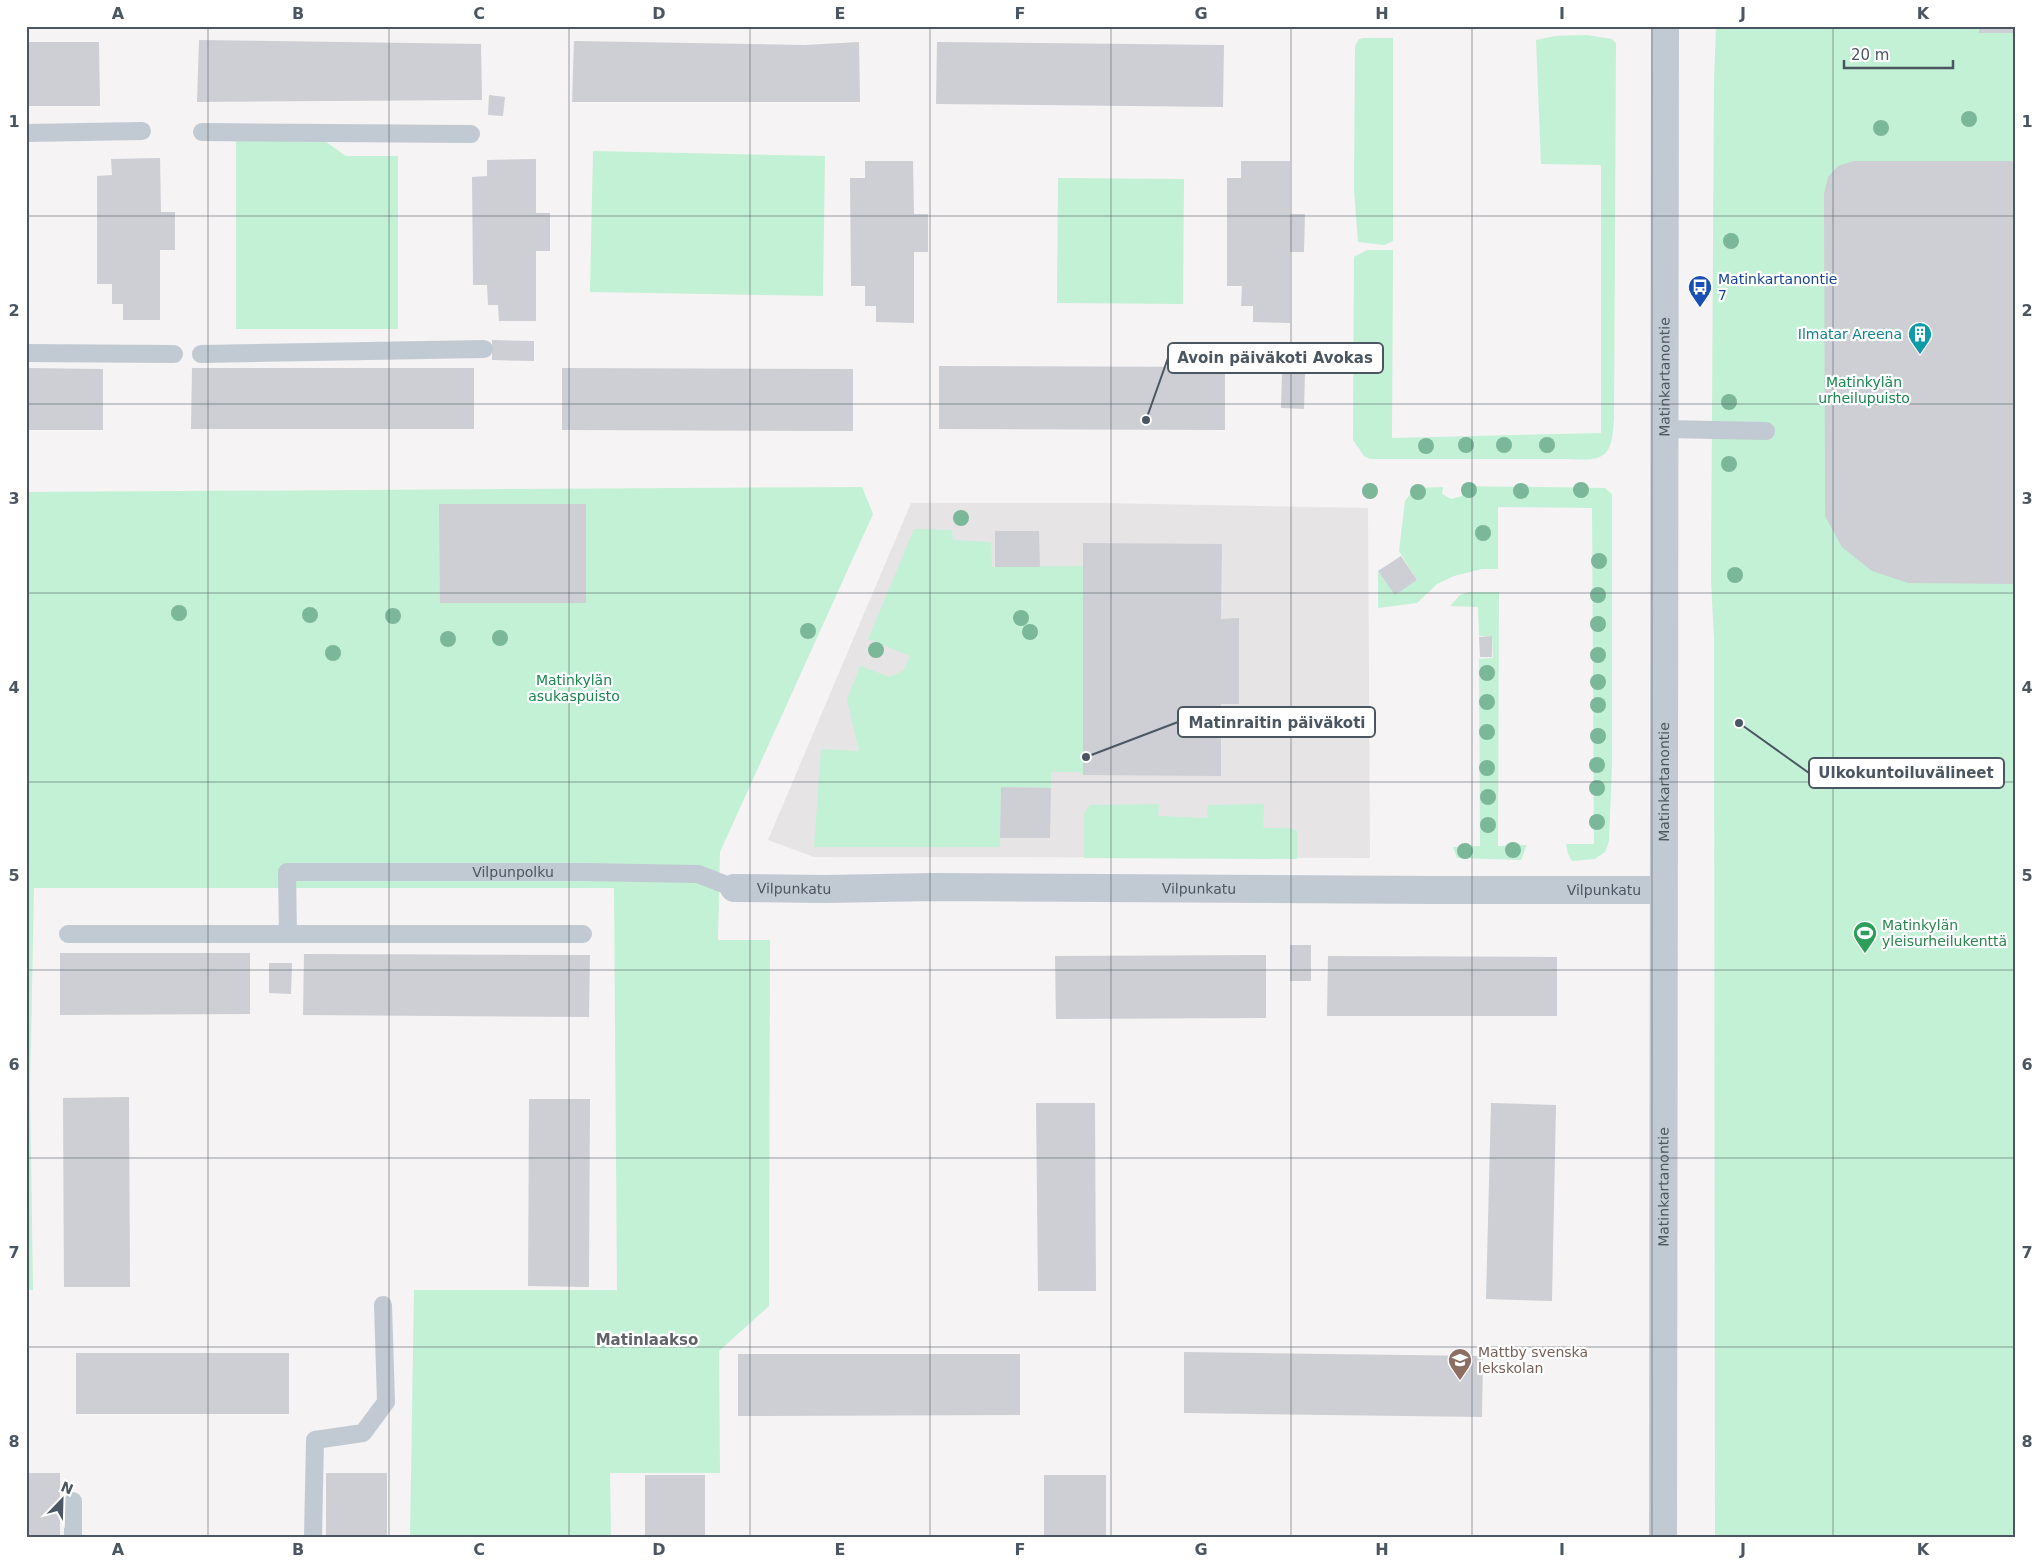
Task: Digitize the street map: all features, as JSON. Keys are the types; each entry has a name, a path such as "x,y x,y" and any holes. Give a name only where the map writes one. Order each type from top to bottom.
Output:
{"street":[{"name":"Matinkartanontie","path":"1663,1537 1665,26"},
{"name":"Vilpunkatu","path":"734,888 1663,890"}],"lane":[{"path":"26,133 142,131"},
{"path":"202,132 471,134"},
{"path":"201,354 484,349"},
{"path":"26,353 174,354"},
{"path":"1664,429 1766,431"},
{"name":"Vilpunpolku","path":"288,934 287,872 698,874 734,888"},
{"path":"68,934 583,934"},
{"path":"313,1537 316,1440 363,1433 386,1402 383,1305"},
{"path":"73,1501 73,1537"}],"shaded area":[{"path":"911,503 1102,503 1368,508 1370,858 814,857 768,840"}],"green space":[{"name":"Matinkylän urheilupuisto","path":"1716,26 2015,26 2015,1537 1715,1537 1714,639 1711,580"},
{"path":"1587,35 1612,39 1616,43 1614,418 1612,440 1609,448 1600,457 1583,460 1370,459 1364,456 1353,440 1354,257 1367,250 1393,250 1392,438 1601,433 1601,165 1541,164 1536,40 1555,36"},
{"path":"1393,38 1393,241 1384,245 1358,242 1354,189 1355,46 1359,39"},
{"path":"236,139 322,139 346,156 398,156 398,329 236,329"},
{"path":"593,151 825,156 823,296 590,292"},
{"path":"1058,178 1184,179 1183,304 1057,303"},
{"path":"1462,486 1605,488 1612,494 1612,765 1609,841 1605,852 1595,859 1572,861 1566,844 1594,844 1592,508 1498,507 1498,569 1482,569 1454,576 1437,584 1417,603 1378,608 1378,571 1395,594 1417,580 1399,551 1405,501 1415,488 1443,487 1442,494 1451,499 1462,496"},
{"name":"Matinkylän asukaspuisto","path":"862,487 873,514 720,852 718,940 770,940 769,1306 719,1351 720,1473 610,1473 611,1537 410,1537 414,1290 617,1290 614,888 34,888 30,1090 33,1290 26,1290 26,492"},
{"path":"914,529 952,530 953,540 991,542 992,567 1083,566 1083,775 1079,772 1051,772 1051,788 1001,787 1000,847 814,847 821,749 859,751 847,700 860,666 890,677 904,670 910,656 868,639"},
{"path":"1469,592 1499,592 1498,846 1527,845 1521,860 1457,858 1453,847 1480,846 1479,659 1493,658 1492,636 1479,636 1478,607 1450,606 1460,595"},
{"path":"1159,804 1158,816 1207,818 1208,805 1264,804 1263,828 1291,828 1297,831 1297,859 1084,858 1084,813 1090,805"}],"building":[{"path":"1979,26 2015,26 2015,33 1979,33"},
{"path":"199,40 481,44 482,100 197,102"},
{"path":"574,41 805,45 859,42 860,102 572,102"},
{"path":"26,42 99,42 100,106 26,106"},
{"path":"937,42 1224,45 1223,107 936,104"},
{"path":"489,95 505,97 503,116 488,115"},
{"path":"160,158 161,212 175,212 175,250 160,250 160,320 123,320 123,304 112,304 112,284 97,284 97,176 112,175 111,159"},
{"path":"536,159 536,213 550,213 550,251 536,251 536,321 499,321 498,305 488,305 487,285 473,285 472,177 487,176 487,160"},
{"path":"865,161 913,161 914,214 928,214 928,252 914,252 914,323 876,322 876,306 865,306 865,286 851,286 850,178 865,178"},
{"path":"1241,161 1290,161 1290,214 1305,214 1304,252 1290,252 1290,323 1253,322 1253,306 1241,306 1242,286 1227,286 1227,178 1241,178"},
{"name":"Ilmatar Areena","path":"1854,161 2015,161 2015,584 1908,583 1872,571 1842,547 1825,516 1824,194 1828,177 1838,166"},
{"path":"492,340 534,341 534,361 492,360"},
{"path":"939,366 1225,367 1225,430 939,429"},
{"path":"26,368 103,369 103,430 26,430"},
{"path":"192,368 474,368 474,429 191,429"},
{"path":"562,368 853,369 853,431 562,430"},
{"path":"1282,371 1305,372 1304,409 1281,408"},
{"path":"439,504 586,504 586,603 440,603"},
{"path":"995,531 1039,531 1040,567 995,567"},
{"path":"1083,543 1222,544 1221,619 1239,618 1239,704 1221,704 1221,776 1083,775"},
{"path":"1401,556 1417,580 1395,595 1378,571"},
{"path":"1492,636 1492,657 1480,657 1479,637"},
{"path":"1001,787 1051,788 1050,838 1000,838"},
{"path":"1290,945 1311,945 1311,981 1290,981"},
{"path":"60,953 250,953 250,1014 60,1015"},
{"path":"304,954 590,955 589,1017 303,1015"},
{"path":"1266,955 1266,1018 1056,1019 1055,956"},
{"path":"1328,956 1557,957 1557,1016 1327,1016"},
{"path":"269,963 292,963 291,994 269,993"},
{"path":"129,1097 130,1287 64,1287 63,1098"},
{"path":"529,1099 590,1099 589,1287 528,1286"},
{"path":"1036,1103 1095,1103 1096,1291 1038,1291"},
{"path":"1491,1103 1556,1105 1552,1301 1486,1299"},
{"path":"1184,1352 1483,1356 1482,1417 1184,1413"},
{"path":"76,1353 289,1353 289,1414 76,1414"},
{"path":"738,1354 1020,1354 1020,1415 738,1416"},
{"path":"26,1473 60,1473 60,1537 26,1537"},
{"path":"326,1473 387,1473 387,1537 326,1537"},
{"path":"645,1475 705,1475 705,1537 645,1537"},
{"path":"1044,1475 1106,1475 1106,1537 1044,1537"}],"place":[{"name":"Matinkartanontie 7","path":"1700,308"},
{"name":"Ilmatar Areena","path":"1920,355"},
{"name":"Avoin päiväkoti Avokas","path":"1146,420"},
{"name":"Ulkokuntoiluvälineet","path":"1739,723"},
{"name":"Matinraitin päiväkoti","path":"1086,757"},
{"name":"Matinkylän yleisurheilukenttä","path":"1865,954"},
{"name":"Mattby svenska lekskolan","path":"1460,1381"}],"district":[{"name":"Matinlaakso","path":"647,1340"}]}
